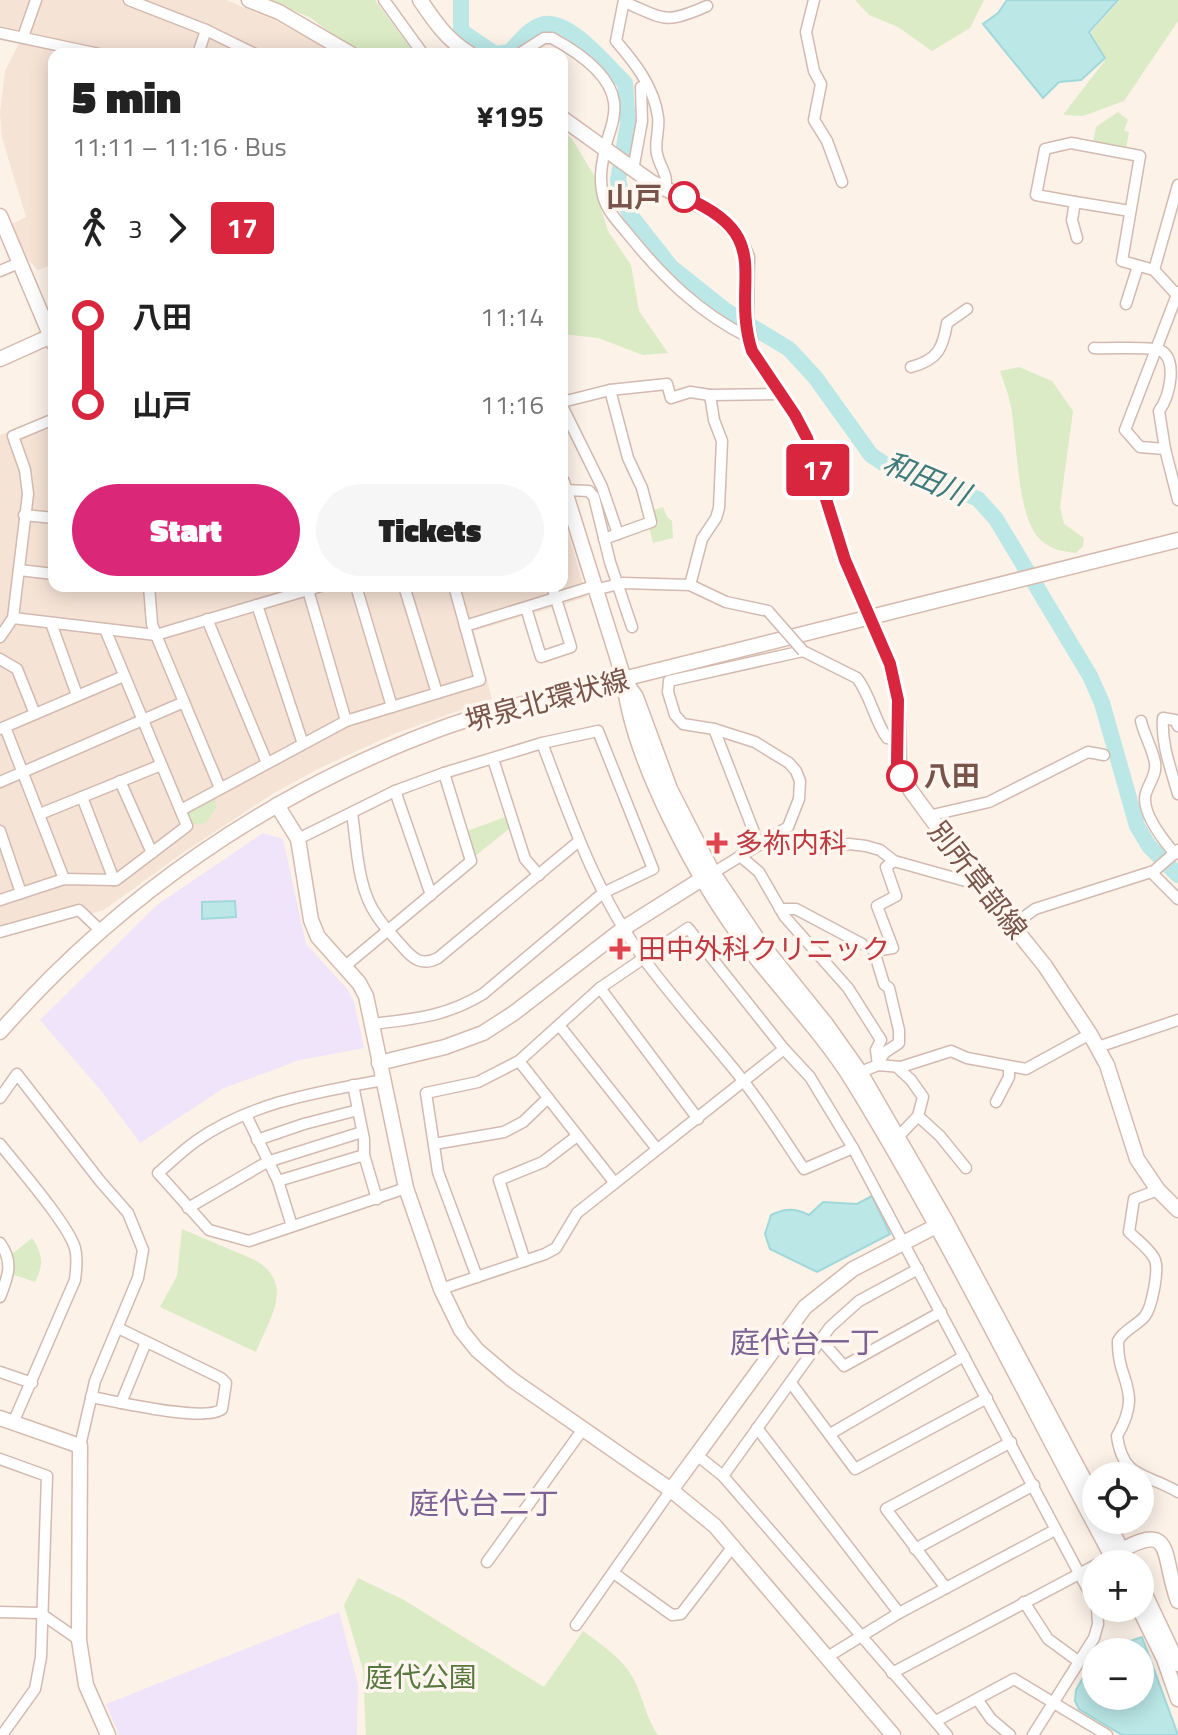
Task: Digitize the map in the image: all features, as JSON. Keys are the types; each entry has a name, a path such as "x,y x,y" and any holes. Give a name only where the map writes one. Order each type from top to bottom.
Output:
{"street":[{"path":"23,37 36,0"},
{"path":"129,0 243,48"},
{"path":"249,0 279,12 341,48"},
{"path":"384,0 419,48"},
{"path":"420,0 440,30 460,48"},
{"path":"814,0 806,32 814,71 821,84 814,120 827,141 842,182"},
{"path":"665,189 668,179 657,156 658,114 649,87 616,41 624,1 657,18 670,19 707,6"},
{"path":"200,48 206,30"},
{"path":"0,33 72,48"},
{"path":"528,48 544,38 552,38 566,48"},
{"path":"568,49 598,71 614,103 601,169 604,199 610,211 647,258 689,299 716,320 747,334"},
{"path":"631,169 642,121 641,87"},
{"name":"別所草部線","path":"568,122 631,169 714,212 732,229 747,257 747,334 752,351 807,438 845,560 872,617 896,682 899,770 928,816 1045,966 1094,1040 1107,1065 1129,1142 1137,1159 1158,1190 1178,1210"},
{"path":"1130,211 1036,195 1045,149 1071,143 1140,156 1122,261 1154,270 1177,294 1125,430 1140,447 1165,449"},
{"path":"1154,270 1178,185"},
{"path":"1075,202 1072,220 1077,238"},
{"path":"0,216 48,331"},
{"path":"0,271 19,263"},
{"path":"1126,304 1138,266"},
{"path":"911,367 940,352 946,339 947,323 967,309"},
{"path":"0,359 48,341"},
{"path":"1094,348 1155,350 1170,357 1175,367 1175,378 1168,398 1159,411 1178,500"},
{"path":"568,402 610,390 667,384 671,398 690,392 710,395 782,394"},
{"path":"604,539 651,522 642,488 628,458 610,390"},
{"path":"690,585 702,539 719,508 722,441 714,420 710,395"},
{"path":"568,416 602,487 618,534"},
{"path":"0,637 13,618 28,494 25,470 13,436 48,421"},
{"path":"568,487 592,494 632,627"},
{"path":"568,502 624,679 626,704 660,796 745,944 855,1075 898,1137 1112,1550"},
{"path":"24,515 48,517"},
{"name":"堺泉北環状線","path":"0,1032 22,1006 101,931 193,857 277,805 360,762 438,730 498,711 1178,540"},
{"path":"19,570 48,573"},
{"path":"568,590 618,584 690,585 726,602 768,611 803,651 857,678 881,730 887,738 897,740"},
{"path":"149,592 152,624 220,788"},
{"path":"13,618 156,635 301,592"},
{"path":"309,592 346,721"},
{"path":"358,592 392,707"},
{"path":"406,592 437,693"},
{"path":"181,810 346,721 480,680 456,592"},
{"path":"465,626 526,608 552,592"},
{"path":"526,608 541,657 571,647 554,592"},
{"path":"257,605 303,744"},
{"path":"207,619 267,763"},
{"path":"51,623 77,695"},
{"path":"0,900 64,879 114,880 187,826 105,629"},
{"path":"379,1063 445,1047 483,1033 514,1013 624,928 788,827 801,789 798,775 789,763 755,742 714,729 683,724 675,715 668,692 669,681 803,651"},
{"path":"0,659 17,669 35,714"},
{"path":"64,879 24,772 2,728 124,676"},
{"path":"0,782 184,702"},
{"path":"1178,726 1175,720 1163,718 1167,757 1178,794"},
{"path":"1013,925 1035,909 1152,871 1176,853 1152,822 1147,807 1145,794 1154,775 1155,764 1141,721"},
{"path":"714,729 759,845"},
{"path":"298,839 395,791 444,773 542,743 598,731 653,869 603,893 483,994 461,1008 436,1016 371,1024"},
{"path":"542,743 579,841 603,893 643,959 744,1081 804,1169 853,1148"},
{"path":"928,816 989,802 1088,752 1104,755"},
{"path":"493,759 525,859 539,875"},
{"path":"40,814 161,765"},
{"path":"344,967 471,861 444,773"},
{"path":"120,781 152,853"},
{"path":"395,791 431,895"},
{"path":"82,797 114,880"},
{"path":"277,805 298,839 311,920 318,937 359,983 366,996 406,1188 441,1289 461,1330 477,1350 511,1379 671,1490 715,1526 829,1656 893,1735"},
{"path":"352,813 363,884 375,914 412,957 421,963 429,963 579,841"},
{"path":"0,831 21,893"},
{"path":"816,848 849,844 866,846 880,850 894,861 980,885"},
{"path":"740,856 759,872 780,909 848,988 881,1040 876,1050 878,1065"},
{"path":"878,1065 884,1053 899,1043 889,988 884,984 874,951 893,948 877,906 896,896 886,867 894,861"},
{"path":"1152,871 1178,899"},
{"path":"780,909 796,909 862,944"},
{"path":"0,932 79,910 101,931"},
{"path":"477,1277 438,1172 426,1093 478,1082 519,1061 600,988 688,928 810,1077 853,1148 1082,1578"},
{"path":"600,988 698,1119"},
{"path":"855,1075 878,1065 897,1067 951,1051 967,1058 1026,1069 1094,1040 1178,1020"},
{"path":"559,1025 657,1149"},
{"path":"441,1289 556,1248 577,1213 784,1049"},
{"path":"519,1061 614,1182"},
{"path":"897,1067 923,1097 918,1116 898,1137"},
{"path":"996,1102 1009,1077 1009,1067"},
{"path":"0,1098 17,1074 128,1213 143,1250 138,1278 95,1381 80,1446 79,1640 86,1685 108,1735"},
{"path":"855,1075 1082,1477"},
{"path":"383,1080 300,1095 246,1115 197,1140 158,1173 209,1230 249,1241 406,1188"},
{"path":"353,1085 364,1155 377,1199"},
{"path":"434,1144 504,1132 523,1122 548,1098"},
{"path":"257,1140 358,1110"},
{"path":"246,1115 278,1181 292,1226"},
{"path":"918,1116 940,1136 966,1168"},
{"path":"188,1208 267,1162 362,1132"},
{"path":"525,1261 499,1180 543,1162 577,1136"},
{"path":"0,1144 56,1217 75,1246 77,1260 75,1280 32,1383 7,1421 80,1446"},
{"path":"278,1181 364,1155"},
{"path":"1158,1190 1134,1199 1129,1232 1154,1258 1157,1266 1151,1303 1145,1317 1122,1333 1118,1341 1130,1391 1127,1423 1117,1436 1122,1458 1133,1472 1178,1492"},
{"path":"576,1625 805,1307 853,1269 941,1224"},
{"path":"0,1243 10,1264 0,1297"},
{"path":"723,1476 830,1327 859,1301 918,1269"},
{"path":"821,1340 844,1366 941,1312"},
{"path":"91,1397 163,1411 214,1414 222,1409 226,1383 221,1378 118,1328"},
{"path":"121,1403 146,1342"},
{"path":"830,1434 964,1356"},
{"path":"0,1372 32,1383"},
{"path":"791,1383 855,1469 987,1398"},
{"path":"757,1428 899,1613"},
{"path":"487,1562 583,1429"},
{"path":"946,1588 886,1509 1011,1442"},
{"path":"698,1456 723,1476 947,1735"},
{"path":"0,1459 47,1476 40,1613 41,1657 35,1689 2,1735"},
{"path":"915,1549 1034,1485"},
{"path":"829,1656 899,1613 1055,1530"},
{"path":"1125,1550 1135,1542 1152,1538 1165,1545 1170,1578 1178,1601"},
{"path":"615,1574 672,1615 681,1614 734,1545"},
{"path":"892,1673 1080,1574"},
{"path":"1024,1602 1048,1639 1078,1661"},
{"path":"0,1612 40,1613 79,1640"},
{"path":"1154,1613 1178,1664"},
{"path":"1033,1735 1094,1638 1098,1622"},
{"path":"1146,1622 1164,1659 1178,1699"},
{"path":"936,1721 1014,1679 1107,1735"},
{"path":"977,1699 991,1719 1010,1735"}],"shaded area":[{"path":"0,0 226,0 274,20 327,48 48,48 48,266 38,270 27,259 12,224 26,217 2,138 0,113 5,71 19,43 0,39"},
{"path":"48,417 48,592 568,592 568,533 587,597 474,631 492,699 394,734 274,793 184,852 104,910 0,938 0,435"},
{"path":"263,833 283,839 306,944 348,990 354,1002 364,1048 300,1060 224,1088 140,1143 103,1093 40,1020 157,905"},
{"path":"339,1612 358,1684 357,1735 119,1735 106,1704"}],"green space":[{"path":"269,0 375,0 411,48 350,48 311,18"},
{"path":"855,0 984,0 970,28 932,51 898,27 869,15"},
{"path":"1120,0 1178,0 1178,21 1124,101 1083,116 1063,115 1106,59 1091,32"},
{"path":"1118,112 1128,120 1124,131 1129,132 1126,149 1093,143 1096,127"},
{"path":"568,136 595,177 608,231 631,265 639,311 668,353 643,355 598,338 568,335"},
{"path":"1019,367 1052,381 1073,411 1060,507 1064,524 1084,538 1083,546 1076,553 1045,544 1030,525 1025,510 1011,407 1000,371"},
{"path":"663,507 672,521 673,538 653,543 649,527 658,524 654,510"},
{"path":"215,798 216,808 206,823 191,825 188,812"},
{"path":"505,817 509,829 475,856 467,831"},
{"path":"182,1229 255,1260 267,1269 274,1280 276,1303 256,1352 160,1307 177,1276"},
{"path":"32,1238 41,1260 35,1282 14,1275 12,1254"},
{"name":"庭代公園","path":"358,1578 404,1600 544,1687 583,1631 628,1670 658,1735 366,1735 363,1670 344,1605"}],"water":[{"path":"1007,0 1118,0 1089,32 1105,58 1081,80 1059,82 1043,98 983,24 998,13"},
{"path":"235,901 236,917 202,919 202,902"},
{"path":"872,1196 890,1234 817,1272 770,1249 765,1234 771,1215 790,1210 809,1215 823,1202 857,1204"},
{"path":"1154,1670 1178,1735 1122,1735 1079,1709 1075,1701 1076,1690 1082,1680 1082,1710 1154,1710"}],"waterway":[{"name":"和田川","path":"461,0 461,31 486,48"},
{"name":"和田川","path":"514,48 529,32 544,24 565,29 598,55 625,83 628,124 618,180 622,198 631,216 671,267 725,310 789,349 815,377 871,455 889,467 978,499 996,519 1090,676 1102,703 1137,826 1149,846 1178,875"}],"bus line":[{"name":"17","path":"684,197 714,212 732,229 747,257 748,340 807,438 845,560 890,664 898,700 897,763 902,776"}],"place":[{"name":"山戸","path":"684,197"},
{"name":"八田","path":"902,776"},
{"name":"多祢内科","path":"717,843"},
{"name":"田中外科クリニック","path":"620,949"}],"district":[{"name":"庭代台一丁","path":"805,1343"},
{"name":"庭代台二丁","path":"484,1504"}]}
